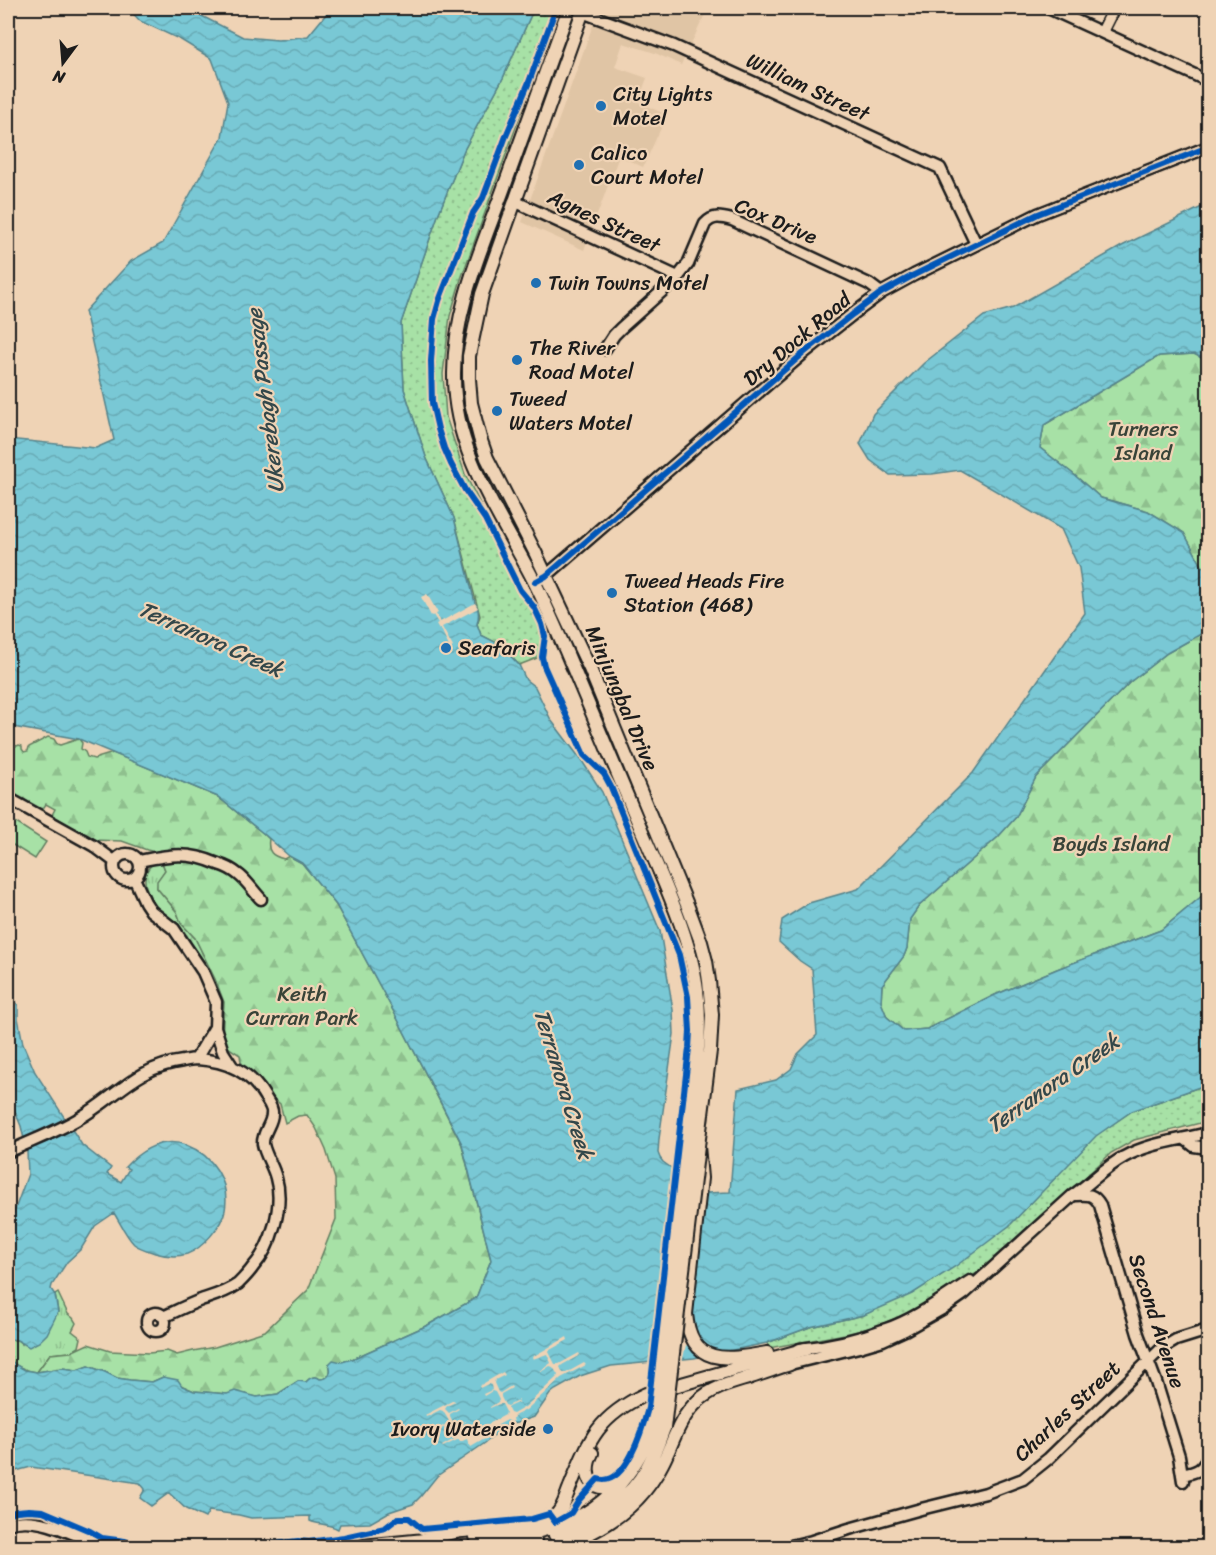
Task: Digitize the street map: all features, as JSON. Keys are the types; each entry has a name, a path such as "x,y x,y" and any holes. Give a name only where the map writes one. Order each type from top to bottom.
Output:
{"main road":[{"name":"Minjungbal Drive","path":"569,8 463,305 454,359 454,396 468,453 477,475 540,579 590,669 684,896 701,942 710,981 712,1015 710,1051 692,1146 658,1427"},
{"name":"Minjungbal Drive","path":"540,579 487,458 475,419 469,380 471,345 482,294 583,10"},
{"path":"692,1146 701,1178 686,1314 691,1337 698,1347 721,1358 734,1359 767,1353"},
{"path":"419,1540 455,1532 532,1523 556,1516 584,1452 595,1433 610,1416 622,1407 646,1394 807,1348"},
{"path":"628,1474 610,1487 604,1488 590,1481 587,1475 586,1467 595,1446 618,1416 646,1400 790,1364"},
{"path":"552,1548 567,1545 590,1534 610,1522 638,1498 661,1467 680,1425 696,1402 725,1385 790,1364"},
{"path":"341,1548 419,1540 503,1536 553,1528 579,1517 603,1502 628,1474 658,1427"},
{"path":"480,1548 544,1538 572,1530 596,1517 619,1501 638,1481 648,1466 658,1427"}],"street":[{"path":"1048,8 1209,81"},
{"path":"1102,32 1114,8"},
{"name":"William Street","path":"583,10 674,46 940,168 976,244"},
{"name":"Dry Dock Road","path":"540,579 805,352 880,293 1047,209 1209,147"},
{"name":"Agnes Street","path":"514,201 678,277"},
{"name":"Cox Drive","path":"605,349 621,328 678,277 688,264 705,224 714,217 732,220 859,279 880,293"},
{"path":"8,798 94,846 114,861"},
{"path":"124,853 133,855 139,861 139,872 134,878 127,880 117,876 113,869 114,861 124,853"},
{"path":"139,861 171,855 204,858 238,874 261,899"},
{"path":"134,878 145,902 174,929 203,972 216,1002 214,1027 223,1052 232,1066"},
{"path":"196,1059 214,1027"},
{"path":"8,1152 75,1121 91,1112 131,1080 151,1069 172,1062 196,1059 232,1066 260,1088 273,1113 263,1137 263,1145 277,1179 278,1205 275,1225 266,1248 255,1266 237,1284 219,1294 163,1317"},
{"path":"1072,1196 1111,1158 1123,1151 1149,1141 1209,1127"},
{"path":"790,1364 859,1347 905,1330 964,1294 1072,1196 1124,1157 1151,1146 1209,1133"},
{"path":"1185,1139 1194,1146 1209,1148"},
{"name":"Second Avenue","path":"1072,1196 1088,1195 1097,1198 1100,1205 1138,1334 1179,1456 1182,1478 1202,1468 1209,1455"},
{"path":"767,1353 807,1348 887,1329 911,1318 991,1269"},
{"name":"Charles Street","path":"782,1548 809,1545 849,1529 986,1493 1023,1479 1048,1459 1170,1342 1209,1330"},
{"path":"8,1524 29,1520 43,1523 106,1548"}],"shaded area":[{"path":"599,8 708,8 681,65 655,53 623,43 615,67 647,78 638,102 667,115 643,167 619,156 584,250 522,222"}],"green space":[{"path":"534,8 559,8 461,279 450,316 443,374 446,417 465,474 524,590 543,635 540,657 519,665 499,644 481,635 477,624 480,616 454,518 426,457 404,389 401,323 438,215 464,150 503,78"},
{"name":"Turners Island","path":"1194,354 1208,361 1208,570 1202,566 1184,533 1148,511 1101,498 1040,448 1044,425 1159,356"},
{"name":"Boyds Island","path":"1208,630 1208,891 1161,930 995,995 927,1029 904,1031 887,1017 881,1002 882,985 904,956 910,919 919,906 998,837 1016,817 1036,777 1130,682 1167,653"},
{"name":"Keith Curran Park","path":"48,737 60,745 79,739 82,743 81,749 87,757 94,759 113,753 218,797 269,839 269,847 273,855 284,859 289,856 302,863 336,905 462,1145 491,1260 476,1298 428,1325 352,1359 329,1364 330,1372 326,1378 313,1377 306,1382 298,1381 278,1394 257,1397 194,1391 163,1377 152,1382 130,1380 117,1378 88,1366 77,1370 62,1368 37,1372 50,1354 71,1352 88,1344 110,1351 149,1353 167,1351 177,1355 215,1347 265,1331 308,1290 336,1219 335,1179 316,1128 307,1115 298,1116 285,1123 280,1104 255,1082 241,1062 240,1055 220,1040 224,1002 215,979 195,938 181,923 177,912 157,888 157,881 165,870 161,860 178,851 169,850 159,853 122,841 94,840 52,815 55,809 46,804 42,810 8,792 8,744 22,746 24,752"},
{"path":"10,819 46,842 35,859 8,842"},
{"path":"161,860 165,870 158,881 157,888 177,912 181,923 195,938 224,1002 220,1040 219,999 208,970 186,937 158,908 146,887 145,876 148,869"},
{"path":"1208,1084 1208,1121 1134,1140 1111,1153 982,1270 917,1310 874,1327 769,1348 767,1343 810,1327 864,1315 1009,1226 1095,1136 1132,1111"},
{"path":"58,1293 68,1314 76,1323 72,1331 81,1338 79,1347 71,1352 50,1354 37,1372 18,1366 8,1358 8,1339 17,1340 22,1344 58,1312 55,1295"}],"water":[{"path":"128,8 186,8 243,37 278,40 308,36 329,8 534,8 503,78 464,150 438,215 401,323 404,389 426,457 454,518 478,611 477,624 481,635 499,644 519,665 526,680 535,687 551,720 602,792 660,931 673,1010 674,1034 658,1153 663,1162 706,1193 730,1192 738,1089 776,1080 791,1069 798,1054 817,1035 812,969 779,942 782,920 809,903 858,889 973,773 1085,613 1079,568 1061,529 960,470 932,474 890,475 870,460 860,444 873,414 924,363 984,316 1013,308 1122,246 1208,204 1208,361 1194,354 1159,356 1044,425 1040,448 1101,498 1148,511 1184,533 1202,566 1208,570 1208,630 1167,653 1130,682 1036,777 1016,817 998,837 919,906 910,919 904,956 882,985 881,1002 887,1017 904,1031 927,1029 995,995 1161,930 1208,891 1208,1084 1132,1111 1096,1136 1009,1226 956,1266 912,1294 864,1315 810,1327 767,1343 694,1358 611,1366 580,1376 550,1394 534,1417 509,1424 437,1476 413,1504 389,1512 370,1523 340,1524 338,1529 310,1521 310,1516 251,1518 209,1511 205,1518 186,1509 169,1493 151,1506 140,1498 145,1489 140,1483 31,1467 8,1473 8,1358 25,1370 37,1372 62,1368 77,1370 88,1366 117,1378 152,1382 163,1377 178,1380 182,1386 194,1391 227,1394 235,1391 257,1397 278,1394 298,1381 306,1382 313,1377 326,1378 330,1372 329,1364 333,1360 342,1362 352,1359 428,1325 476,1298 491,1260 462,1144 336,905 302,863 289,856 218,797 79,739 8,726 8,439 96,448 114,440 85,311 131,261 163,243 222,137 228,102 212,59 181,40 140,21"},
{"path":"8,987 18,1006 23,1044 35,1072 82,1145 111,1168 107,1174 121,1182 129,1169 125,1167 145,1150 160,1144 177,1143 196,1150 212,1163 222,1180 226,1200 223,1216 216,1230 199,1247 183,1255 163,1255 134,1244 114,1213 95,1226 81,1249 67,1262 52,1285 51,1289 55,1295 58,1312 47,1334 39,1342 29,1347 17,1340 8,1339 8,1224 28,1174 27,1152 21,1126 8,1095"}],"pier":[{"path":"427,594 438,613 436,614 440,622 475,603 478,608 442,627 453,647 450,649 441,629 436,624 438,623 433,615 431,616 421,597"},
{"path":"673,1165 704,1188 690,1314 694,1334 715,1357 704,1359 686,1345 682,1363 651,1366"},
{"path":"567,1337 568,1340 549,1352 555,1364 579,1353 580,1355 560,1367 563,1373 584,1363 586,1365 561,1378 526,1410 514,1416 514,1421 507,1420 491,1429 492,1432 488,1434 488,1437 471,1447 467,1439 442,1446 456,1438 457,1435 451,1425 434,1431 449,1421 443,1411 440,1410 426,1417 425,1415 454,1400 455,1402 445,1409 449,1413 459,1409 450,1416 456,1425 465,1421 456,1428 461,1437 464,1437 505,1415 502,1404 490,1408 499,1400 495,1392 492,1391 484,1396 483,1394 492,1390 491,1385 480,1388 479,1386 503,1372 505,1375 495,1380 494,1383 500,1393 511,1386 512,1388 501,1394 501,1397 508,1406 519,1400 508,1407 510,1413 513,1414 525,1407 558,1375 550,1366 540,1371 551,1363 547,1354 533,1359 532,1357"}],"cycle path":[{"path":"243,1548 344,1537 385,1528 398,1518 409,1518 422,1529 532,1519 549,1514 555,1522 571,1513 579,1500 598,1479 608,1479 625,1466 632,1454 648,1408 689,1048 688,997 679,955 611,787 604,774 584,755 544,666 542,657 545,636 542,624 534,607 520,590 485,519 451,464 438,429 432,403 431,361 434,319 439,301 473,213 483,198 556,8"},
{"path":"535,582 546,576 805,352 881,293 1038,214 1208,147"},
{"path":"8,1514 17,1511 43,1511 102,1538 125,1541 142,1548"}],"place":[{"name":"City Lights Motel","path":"601,106"},
{"name":"Calico Court Motel","path":"579,165"},
{"name":"Twin Towns Motel","path":"536,283"},
{"name":"The River Road Motel","path":"517,360"},
{"name":"Tweed Waters Motel","path":"497,411"},
{"name":"Tweed Heads Fire Station (468)","path":"612,593"},
{"name":"Seafaris","path":"446,648"},
{"name":"Ivory Waterside","path":"548,1429"}],"water label":[{"name":"Ukerebagh Passage","path":"265,401"},
{"name":"Terranora Creek","path":"211,639"},
{"name":"Terranora Creek","path":"1053,1083"},
{"name":"Terranora Creek","path":"564,1084"}]}
